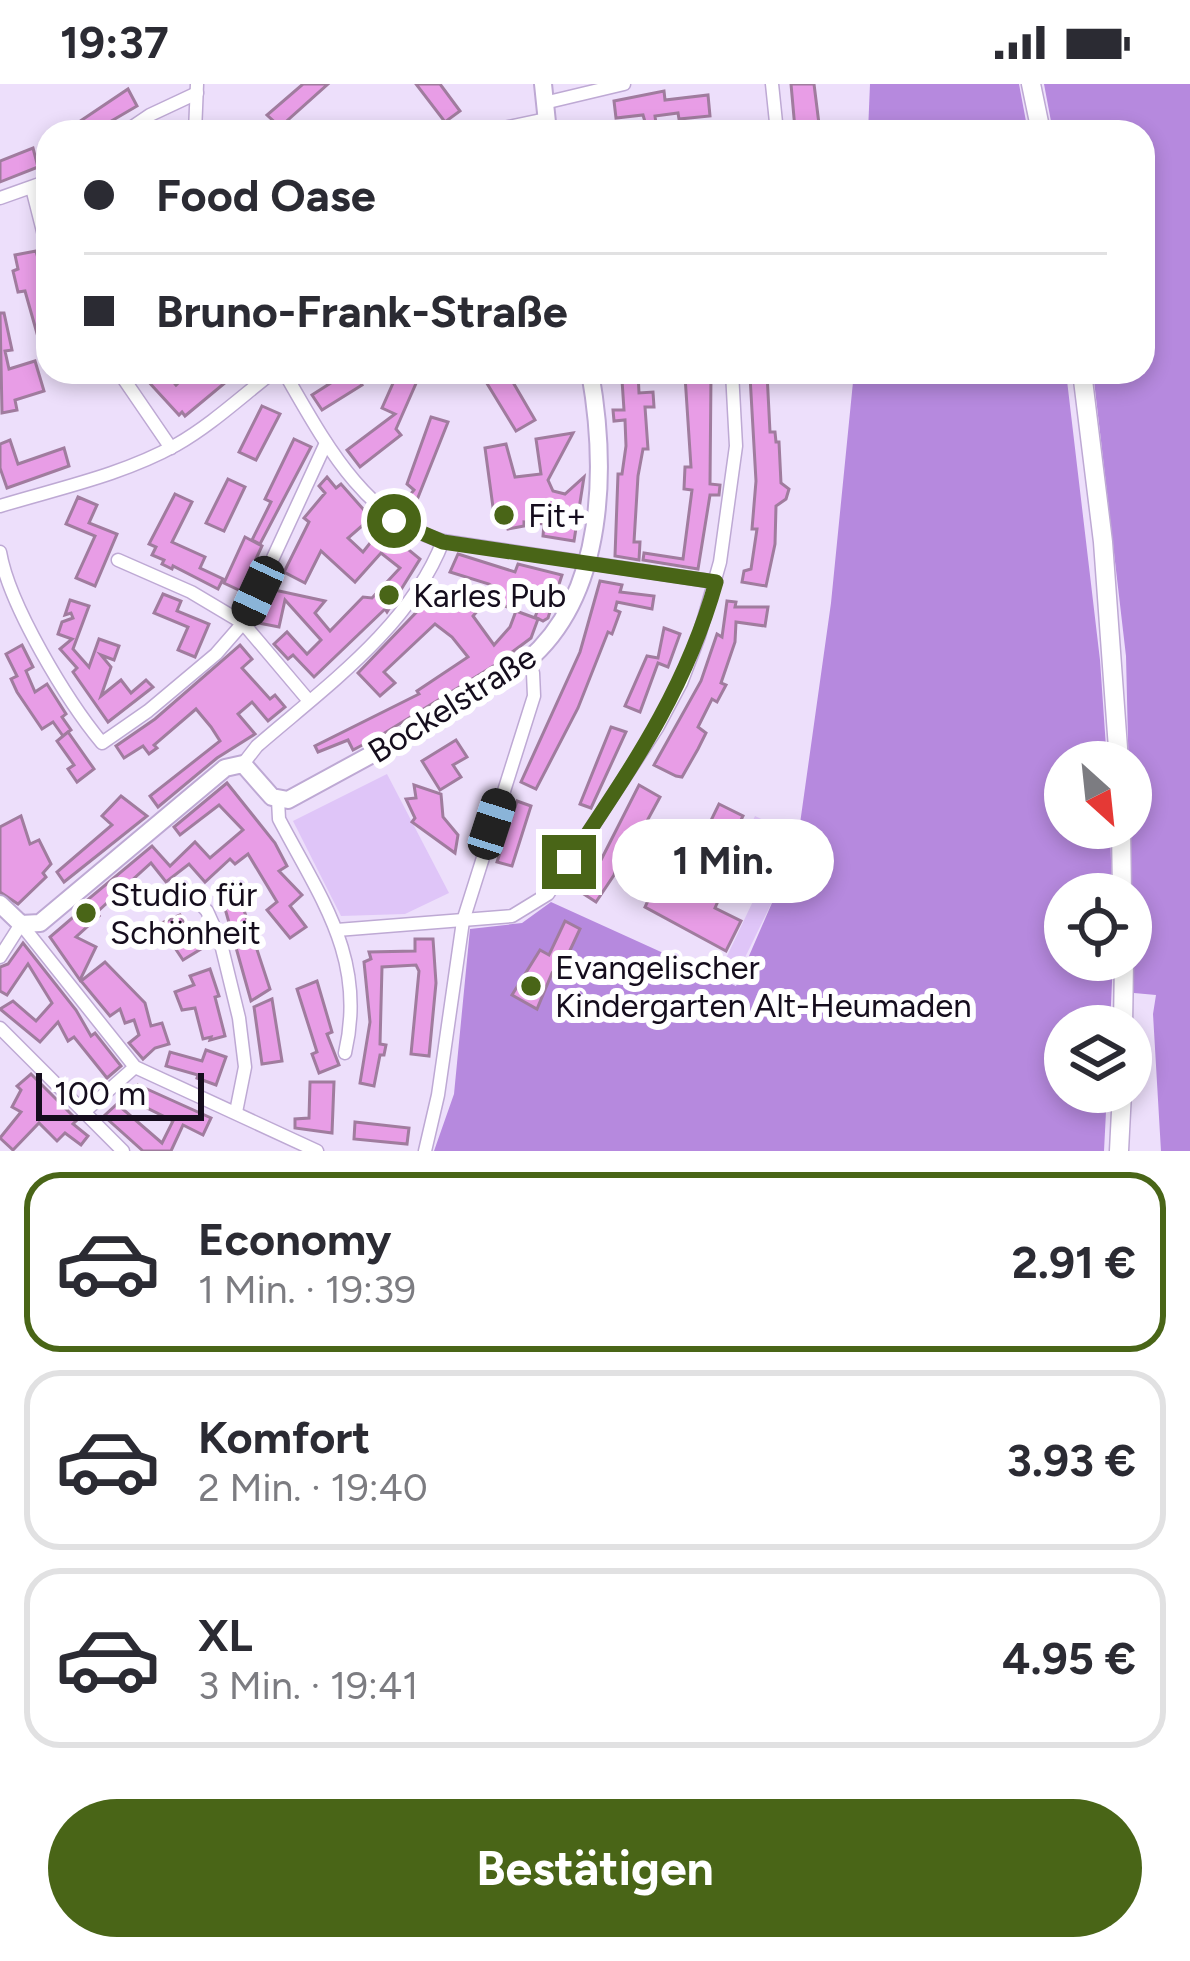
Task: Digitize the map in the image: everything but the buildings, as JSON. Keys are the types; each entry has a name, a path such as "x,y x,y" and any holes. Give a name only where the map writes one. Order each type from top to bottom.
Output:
{"main road":[{"path":"1031,84 1038,120"},
{"path":"1083,384 1103,542 1117,741"},
{"path":"1120,1151 1121,1113"}],"street":[{"path":"516,120 624,84"},
{"path":"772,84 776,120"},
{"path":"143,120 197,88"},
{"path":"196,120 197,88"},
{"path":"0,198 36,186"},
{"path":"32,188 36,204"},
{"path":"127,384 171,448"},
{"path":"0,506 123,469 171,448 259,384"},
{"path":"291,384 326,443 394,521 443,542 716,582"},
{"name":"Bockelstraße","path":"278,800 300,795 389,745 527,661 557,632 585,565 600,459 591,384"},
{"path":"337,930 512,916 548,894 657,728 681,683 716,582 736,446 733,384"},
{"path":"0,552 37,646 101,743 216,654 243,623 326,443"},
{"path":"21,924 40,922 53,914 196,790 225,769 243,764 417,595 443,542"},
{"path":"118,560 191,592 243,623 309,701"},
{"path":"425,1151 438,1095 463,921 535,696 527,661"},
{"path":"243,764 278,800 279,819 337,930 351,975 354,1016 345,1053"},
{"path":"189,891 207,911 220,940 239,1018 245,1067 236,1112"},
{"path":"0,904 135,1067 317,1151"},
{"path":"0,957 21,924"},
{"path":"0,1028 123,1151"},
{"path":"84,1112 135,1067"}],"shaded area":[{"path":"870,84 1019,84 1026,120 868,120"},
{"path":"1044,84 1190,84 1190,1151 1161,1151 1153,1014 1156,995 1134,993 1134,981 1152,981 1152,873 1131,873 1131,849 1152,849 1152,741 1128,741 1126,656 1094,384 1155,384 1155,120 1051,120"},
{"path":"853,384 1067,384 1106,741 1044,741 1044,849 1111,849 1111,873 1044,873 1044,981 1112,981 1111,1005 1044,1005 1044,1113 1106,1113 1104,1151 434,1151 454,1094 470,929 522,923 551,902 736,986 797,845 831,603"},
{"path":"387,774 449,893 405,914 341,916 293,821"},
{"path":"755,816 787,831 782,841 788,844 763,897 772,902 734,980 719,973 755,897 724,882"}],"place":[{"name":"Fit+","path":"504,515"},
{"name":"Karles Pub","path":"389,595"},
{"name":"Studio für Schönheit","path":"86,913"},
{"name":"Evangelischer Kindergarten Alt-Heumaden","path":"531,986"}],"route":[{"path":"394,521 443,542 716,582 681,683 569,862"}]}
